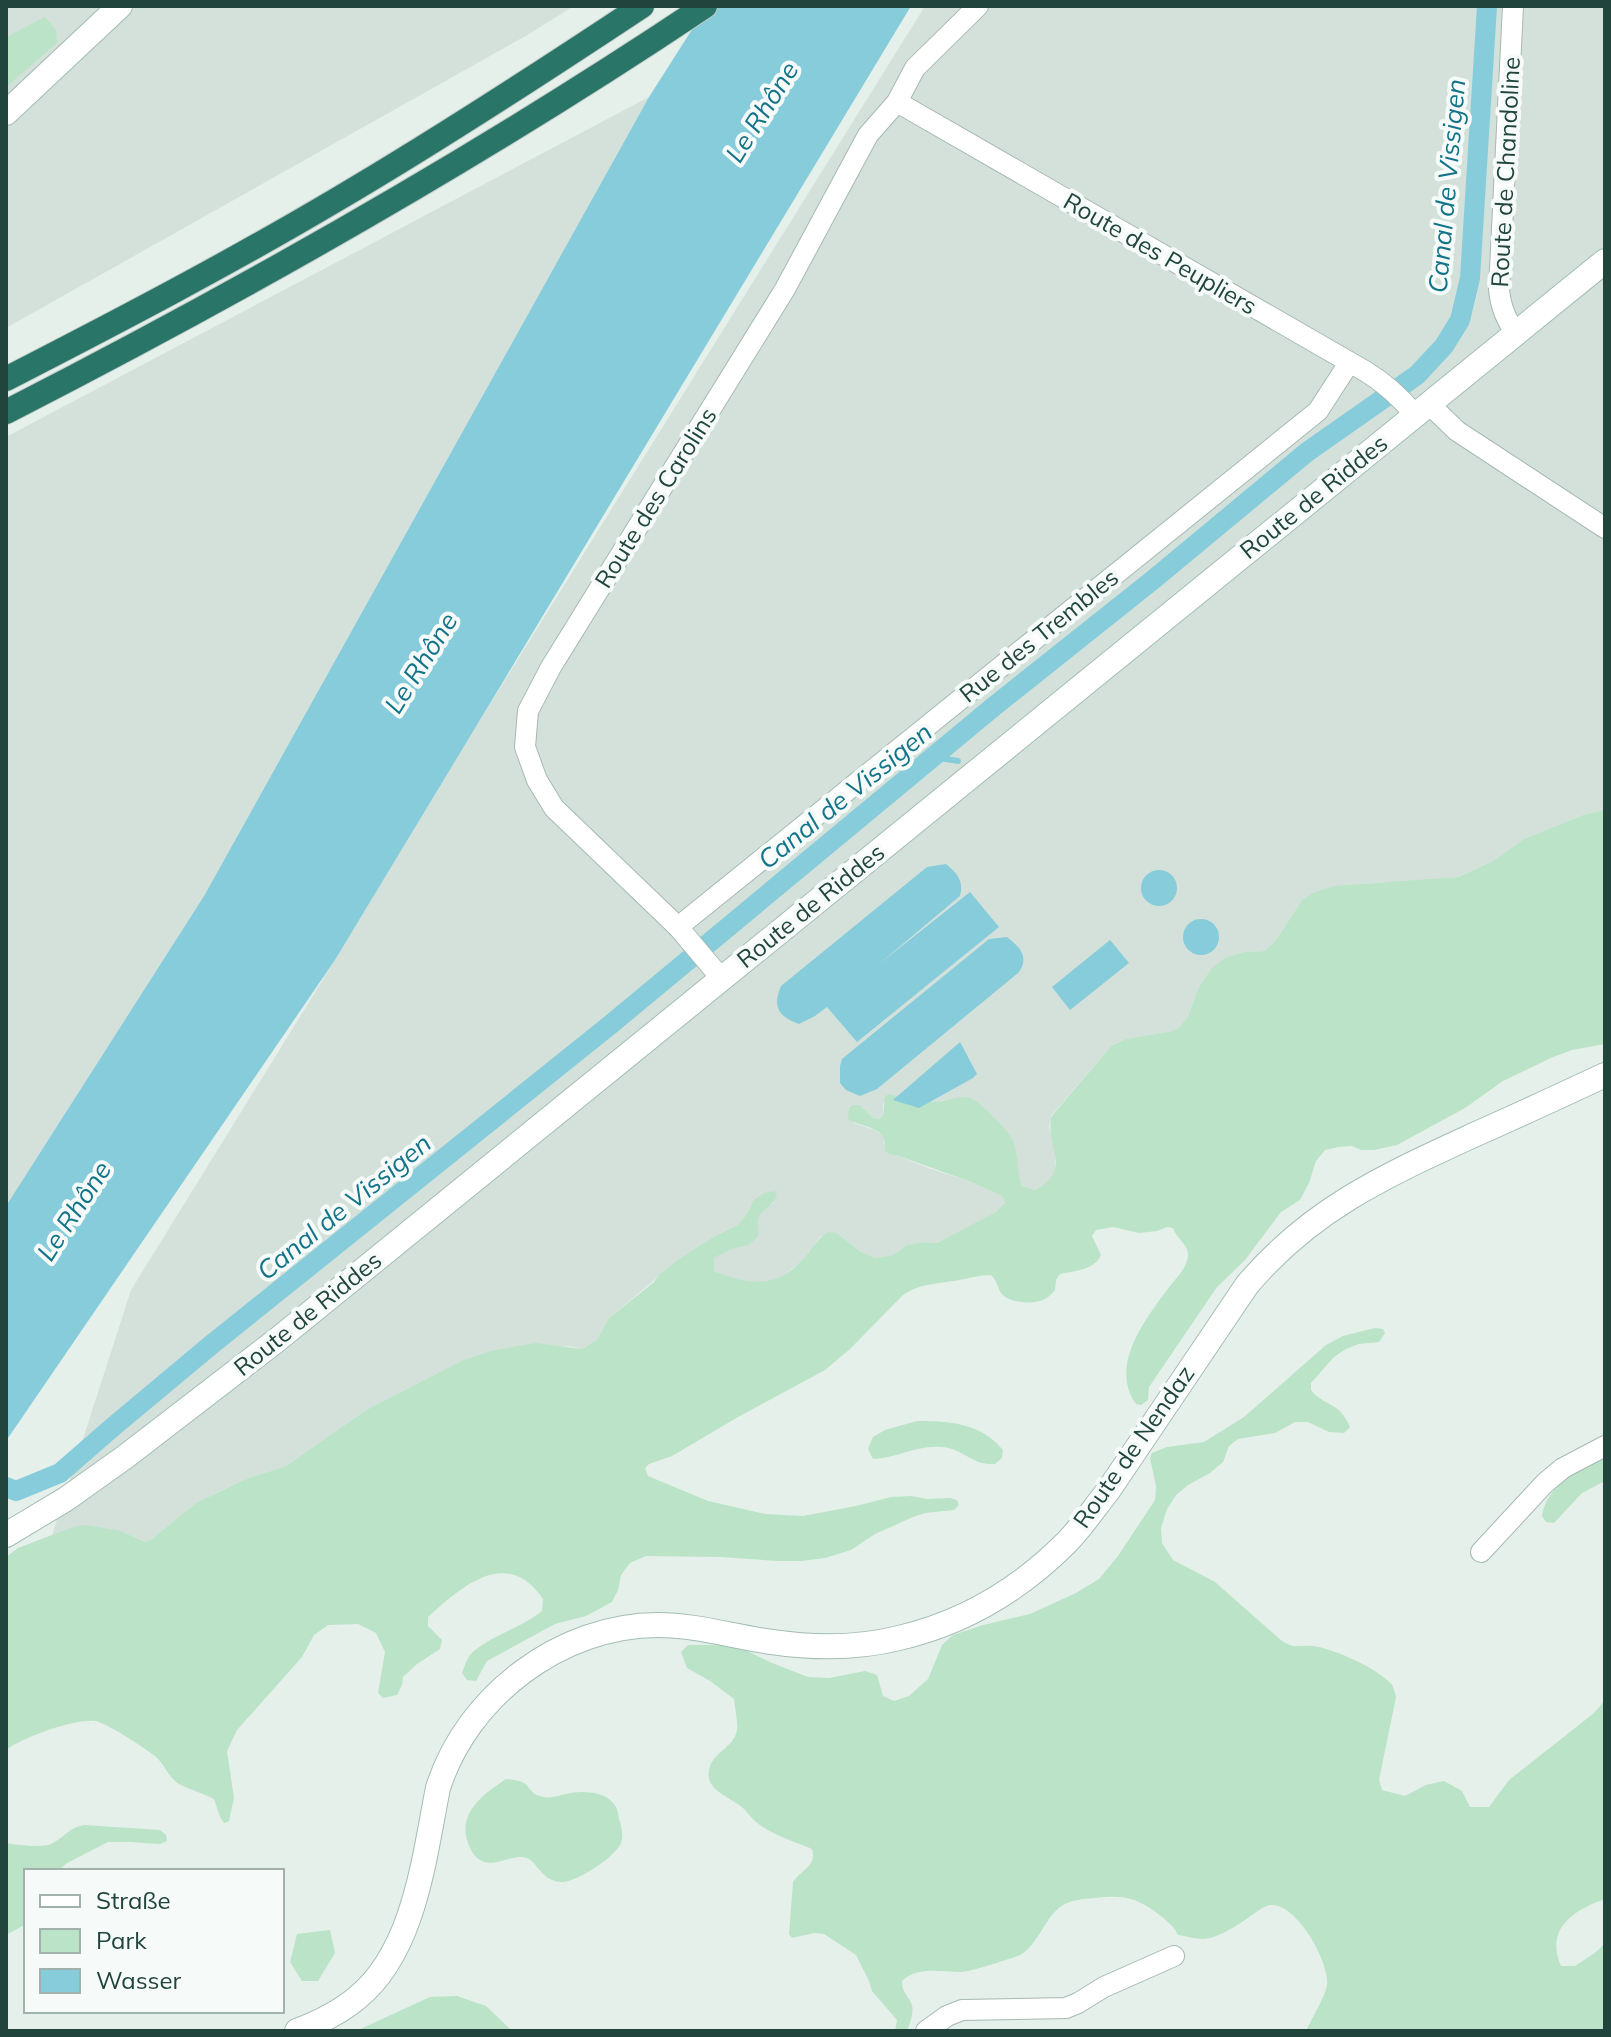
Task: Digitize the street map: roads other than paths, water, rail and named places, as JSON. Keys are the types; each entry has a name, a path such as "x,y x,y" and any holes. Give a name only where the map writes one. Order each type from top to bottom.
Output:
{"highway":[{"path":"6,379 212,270 336,200 642,6"},
{"path":"6,412 238,289 417,188 620,63 705,6"}],"street":[{"path":"6,113 120,6"},
{"name":"Route des Carolins","path":"721,978 678,927 554,808 537,780 525,747 528,711 551,667 785,289 868,135 897,102 915,68 978,6"},
{"name":"Route de Chandoline","path":"1513,6 1499,290 1505,319 1516,334"},
{"name":"Route des Peupliers","path":"897,102 1378,379 1605,528"},
{"name":"Route de Riddes","path":"6,1535 66,1499 277,1340 1415,406 1516,334 1605,261"},
{"name":"Rue des Trembles","path":"678,927 1318,411 1349,363"},
{"name":"Route de Nendaz","path":"297,2031 340,2011 383,1970 411,1911 444,1770 482,1709 516,1677 566,1646 634,1627 684,1627 775,1643 836,1646 899,1638 954,1620 980,1607 1040,1567 1076,1531 1108,1491 1247,1285 1292,1238 1328,1210 1399,1170 1605,1075"},
{"path":"1481,1552 1545,1483 1563,1468 1605,1446"},
{"path":"926,2031 962,2010 1066,2008 1174,1956"}],"water":[{"name":"Le Rhône","path":"707,6 911,6 335,960 6,1441 6,1206 204,896 649,97"},
{"path":"946,864 959,878 960,896 879,964 970,892 999,927 857,1042 827,1007 799,1024 782,1014 777,1005 781,986 927,867"},
{"path":"1159,870 1172,875 1177,888 1172,901 1159,906 1146,901 1141,888 1146,875"},
{"path":"1201,919 1214,924 1219,937 1214,950 1201,955 1188,950 1183,937 1188,924"},
{"path":"1007,937 1022,953 1022,968 1018,973 877,1089 860,1096 846,1090 840,1083 842,1059 989,939"},
{"path":"1110,940 1129,963 1070,1010 1052,987"},
{"path":"960,1042 977,1074 973,1078 919,1108 893,1100"}],"waterway":[{"name":"Canal de Vissigen","path":"6,1487 16,1491 60,1473 211,1345 610,1025 1307,452 1417,375 1444,346 1460,320 1470,278 1487,6"},
{"path":"934,757 958,761"}]}
